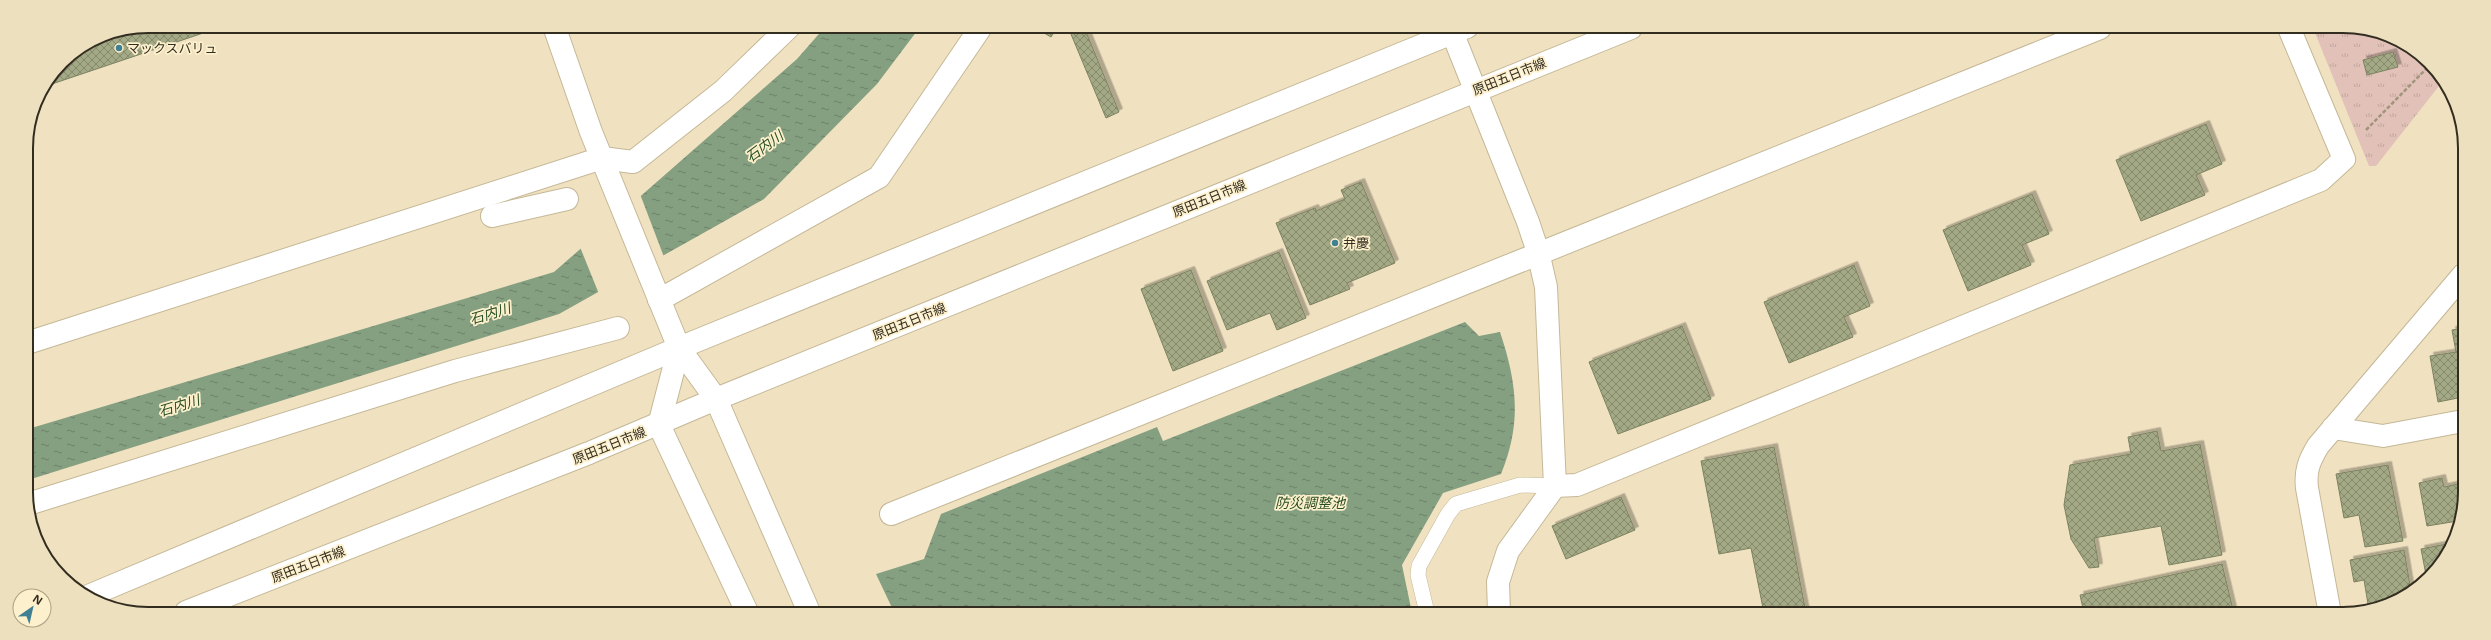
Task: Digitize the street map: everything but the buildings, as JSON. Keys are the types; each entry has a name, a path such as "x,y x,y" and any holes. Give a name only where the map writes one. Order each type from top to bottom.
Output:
{"street":[{"path":"557,33 602,158 679,348 716,399 807,607"},
{"path":"33,341 602,158 633,162 723,91 783,33"},
{"path":"656,294 879,177 970,33"},
{"path":"94,594 679,348 1446,33"},
{"path":"1457,33 1475,90 1538,252 1546,287 1549,321 1555,486 1508,551 1498,582 1499,607"},
{"name":"原田五日市線","path":"199,607 659,425 716,399 1618,33"},
{"path":"891,514 1538,252 2087,33"},
{"path":"1555,486 1577,485 2321,180 2344,159 2291,33"},
{"path":"492,216 567,199"},
{"path":"2329,607 2306,474 2310,459 2333,428 2458,281"},
{"path":"34,502 455,371 618,328"},
{"path":"679,348 659,425 745,607"},
{"path":"2333,428 2383,436 2458,422"}],"lane":[{"path":"1426,607 1418,575 1419,566 1452,508 1463,502 1520,485 1555,486"}],"path":[{"path":"2344,159 2374,121 2426,69"}],"green space":[{"path":"2315,33 2351,33 2366,35 2387,42 2401,48 2413,57 2424,67 2440,85 2376,166 2369,166"}],"water":[{"name":"石内川","path":"820,33 915,33 877,84 764,199 559,314 33,478 33,428 554,272 797,59"},
{"name":"防災調整池","path":"1465,322 1479,336 1500,332 1506,351 1515,403 1512,437 1508,455 1501,474 1443,493 1402,565 1411,607 892,607 876,574 924,559 941,514 1157,427 1163,441"}],"pier":[{"path":"640,194 664,257 599,294 580,247"}],"place":[{"name":"マックスバリュ","path":"119,48"},
{"name":"弁慶","path":"1335,243"}]}
